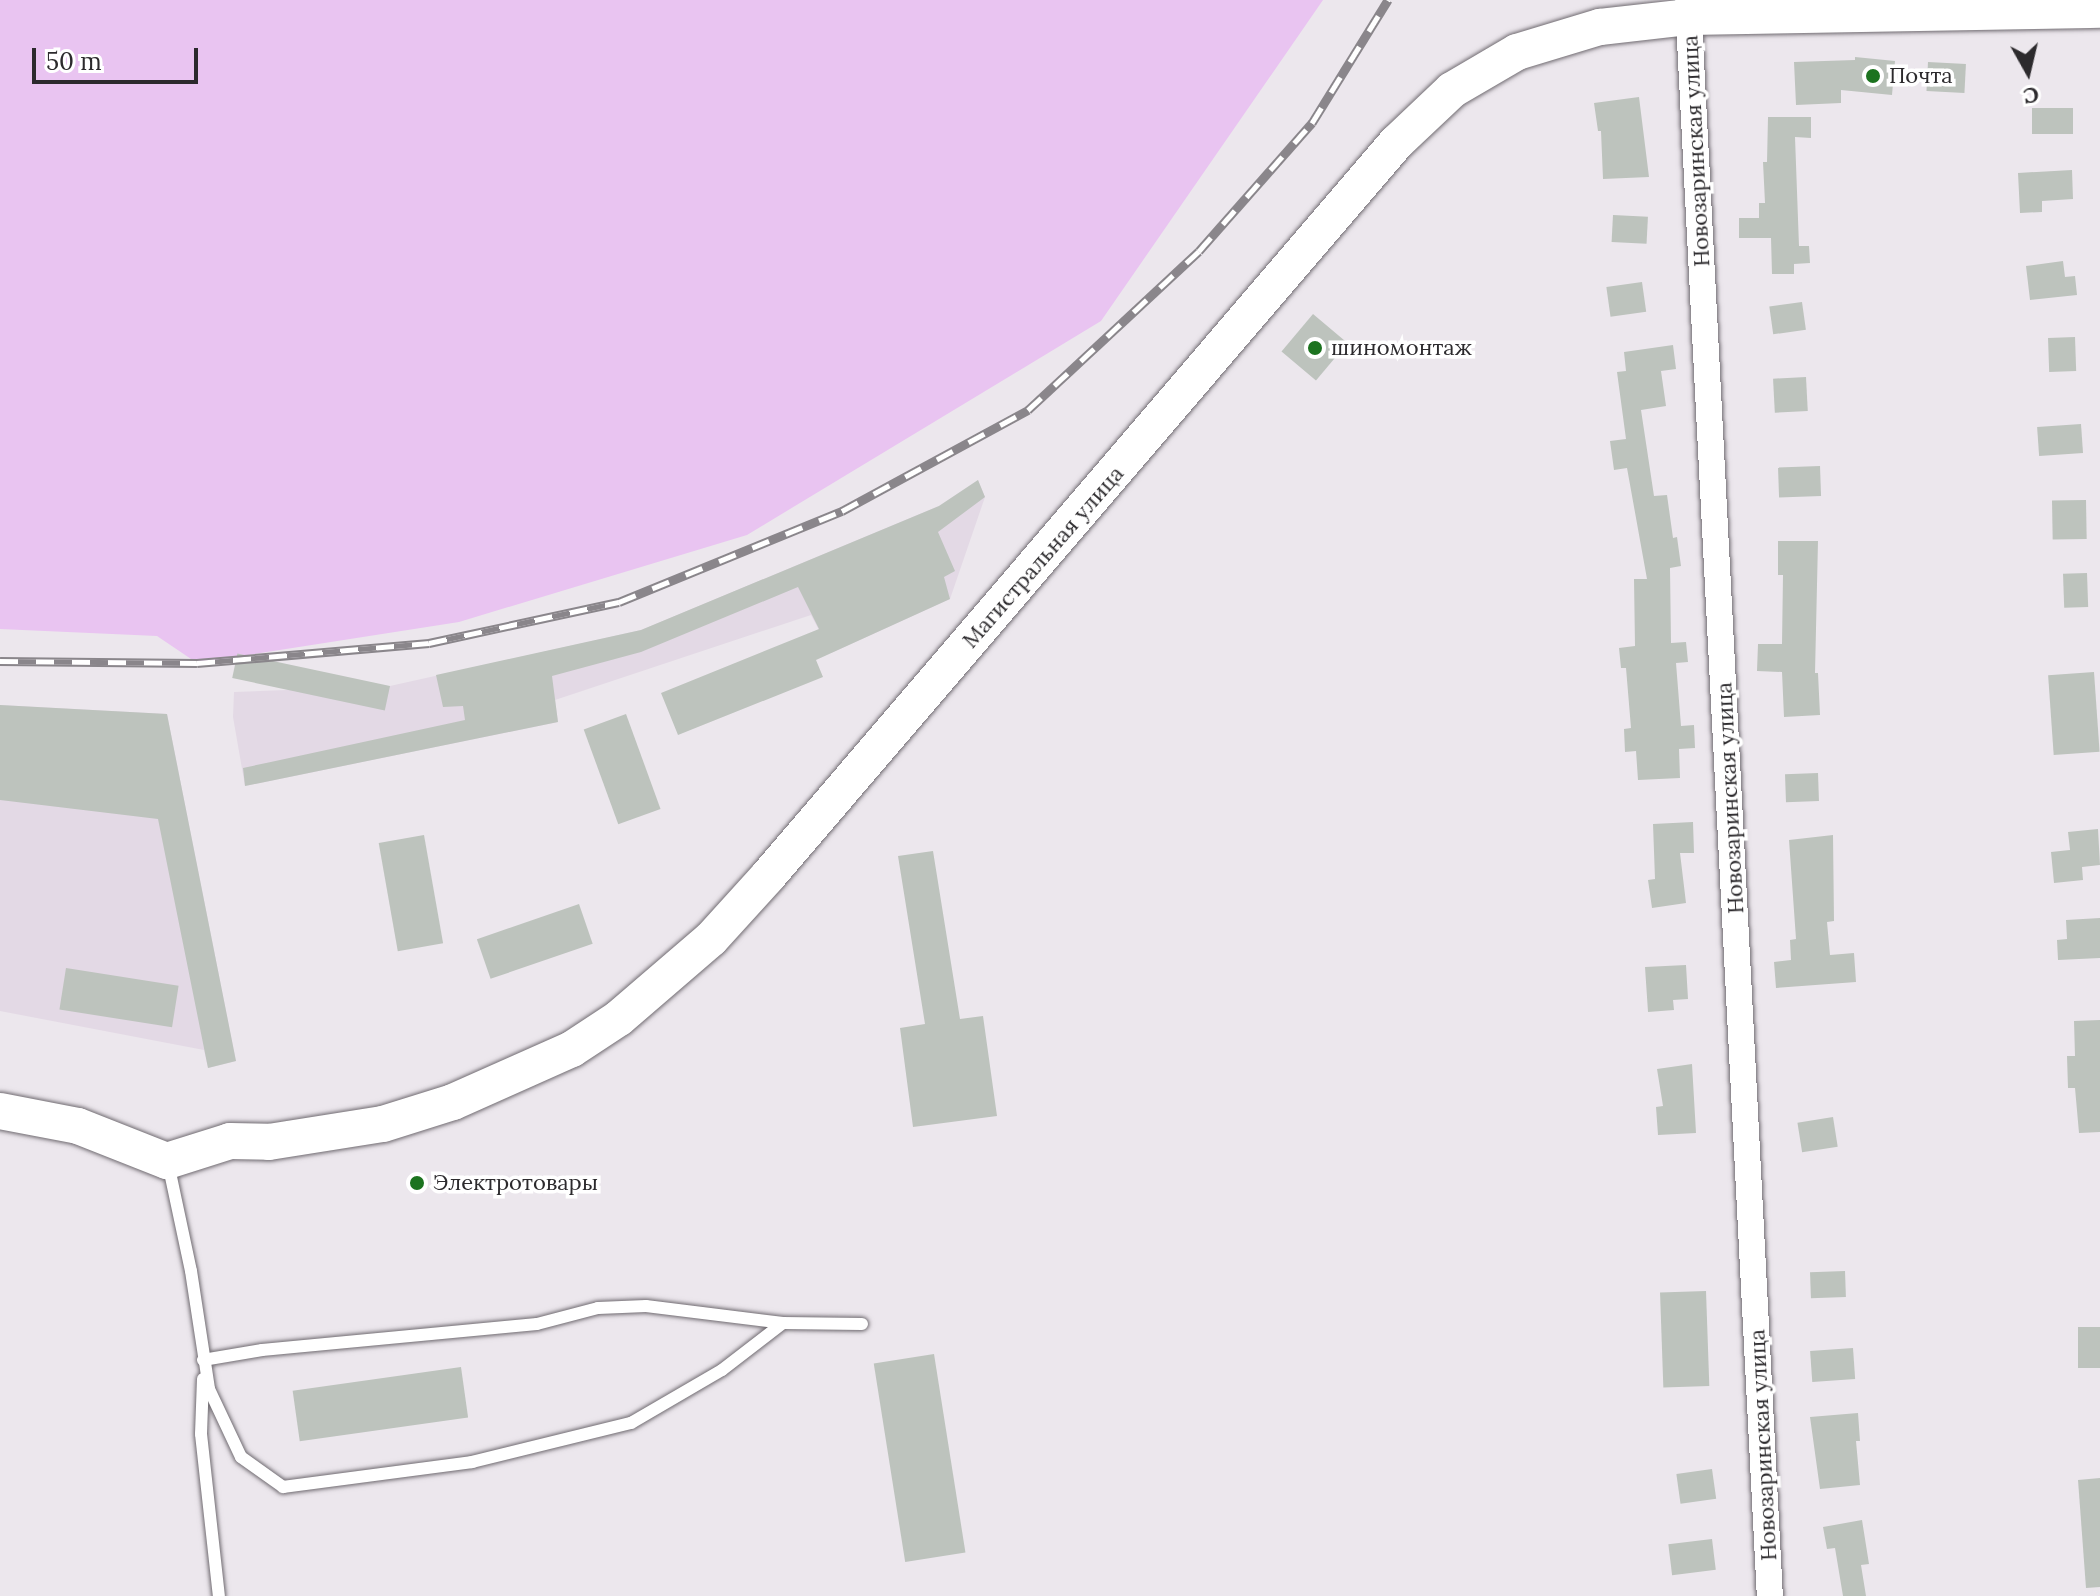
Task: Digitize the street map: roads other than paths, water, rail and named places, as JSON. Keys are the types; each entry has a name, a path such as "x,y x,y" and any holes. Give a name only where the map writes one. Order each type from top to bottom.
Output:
{"main road":[{"name":"Магистральная улица","path":"167,1161 230,1141 269,1142 327,1135 397,1120 510,1079 572,1049 619,1018 711,939 769,875 1396,143 1452,90 1517,52 1600,27 1688,8 2100,10"},
{"path":"0,1111 78,1126 167,1161"}],"street":[{"name":"Новозаринская улица","path":"1688,8 1754,1239 1770,1596"}],"lane":[{"path":"167,1161 191,1271 209,1389 241,1457 283,1487 472,1462 631,1423 722,1370 783,1323"},
{"path":"203,1360 262,1350 537,1324 598,1308 646,1306 783,1323 862,1324"},
{"path":"203,1360 201,1434 219,1596"}],"railway":[{"path":"0,661 197,663 429,643 619,602 842,511 1028,410 1199,251 1312,123 1388,0"}],"place":[{"name":"Почта","path":"1873,76"},
{"name":"шиномонтаж","path":"1315,348"},
{"name":"Электротовары","path":"417,1183"}]}
